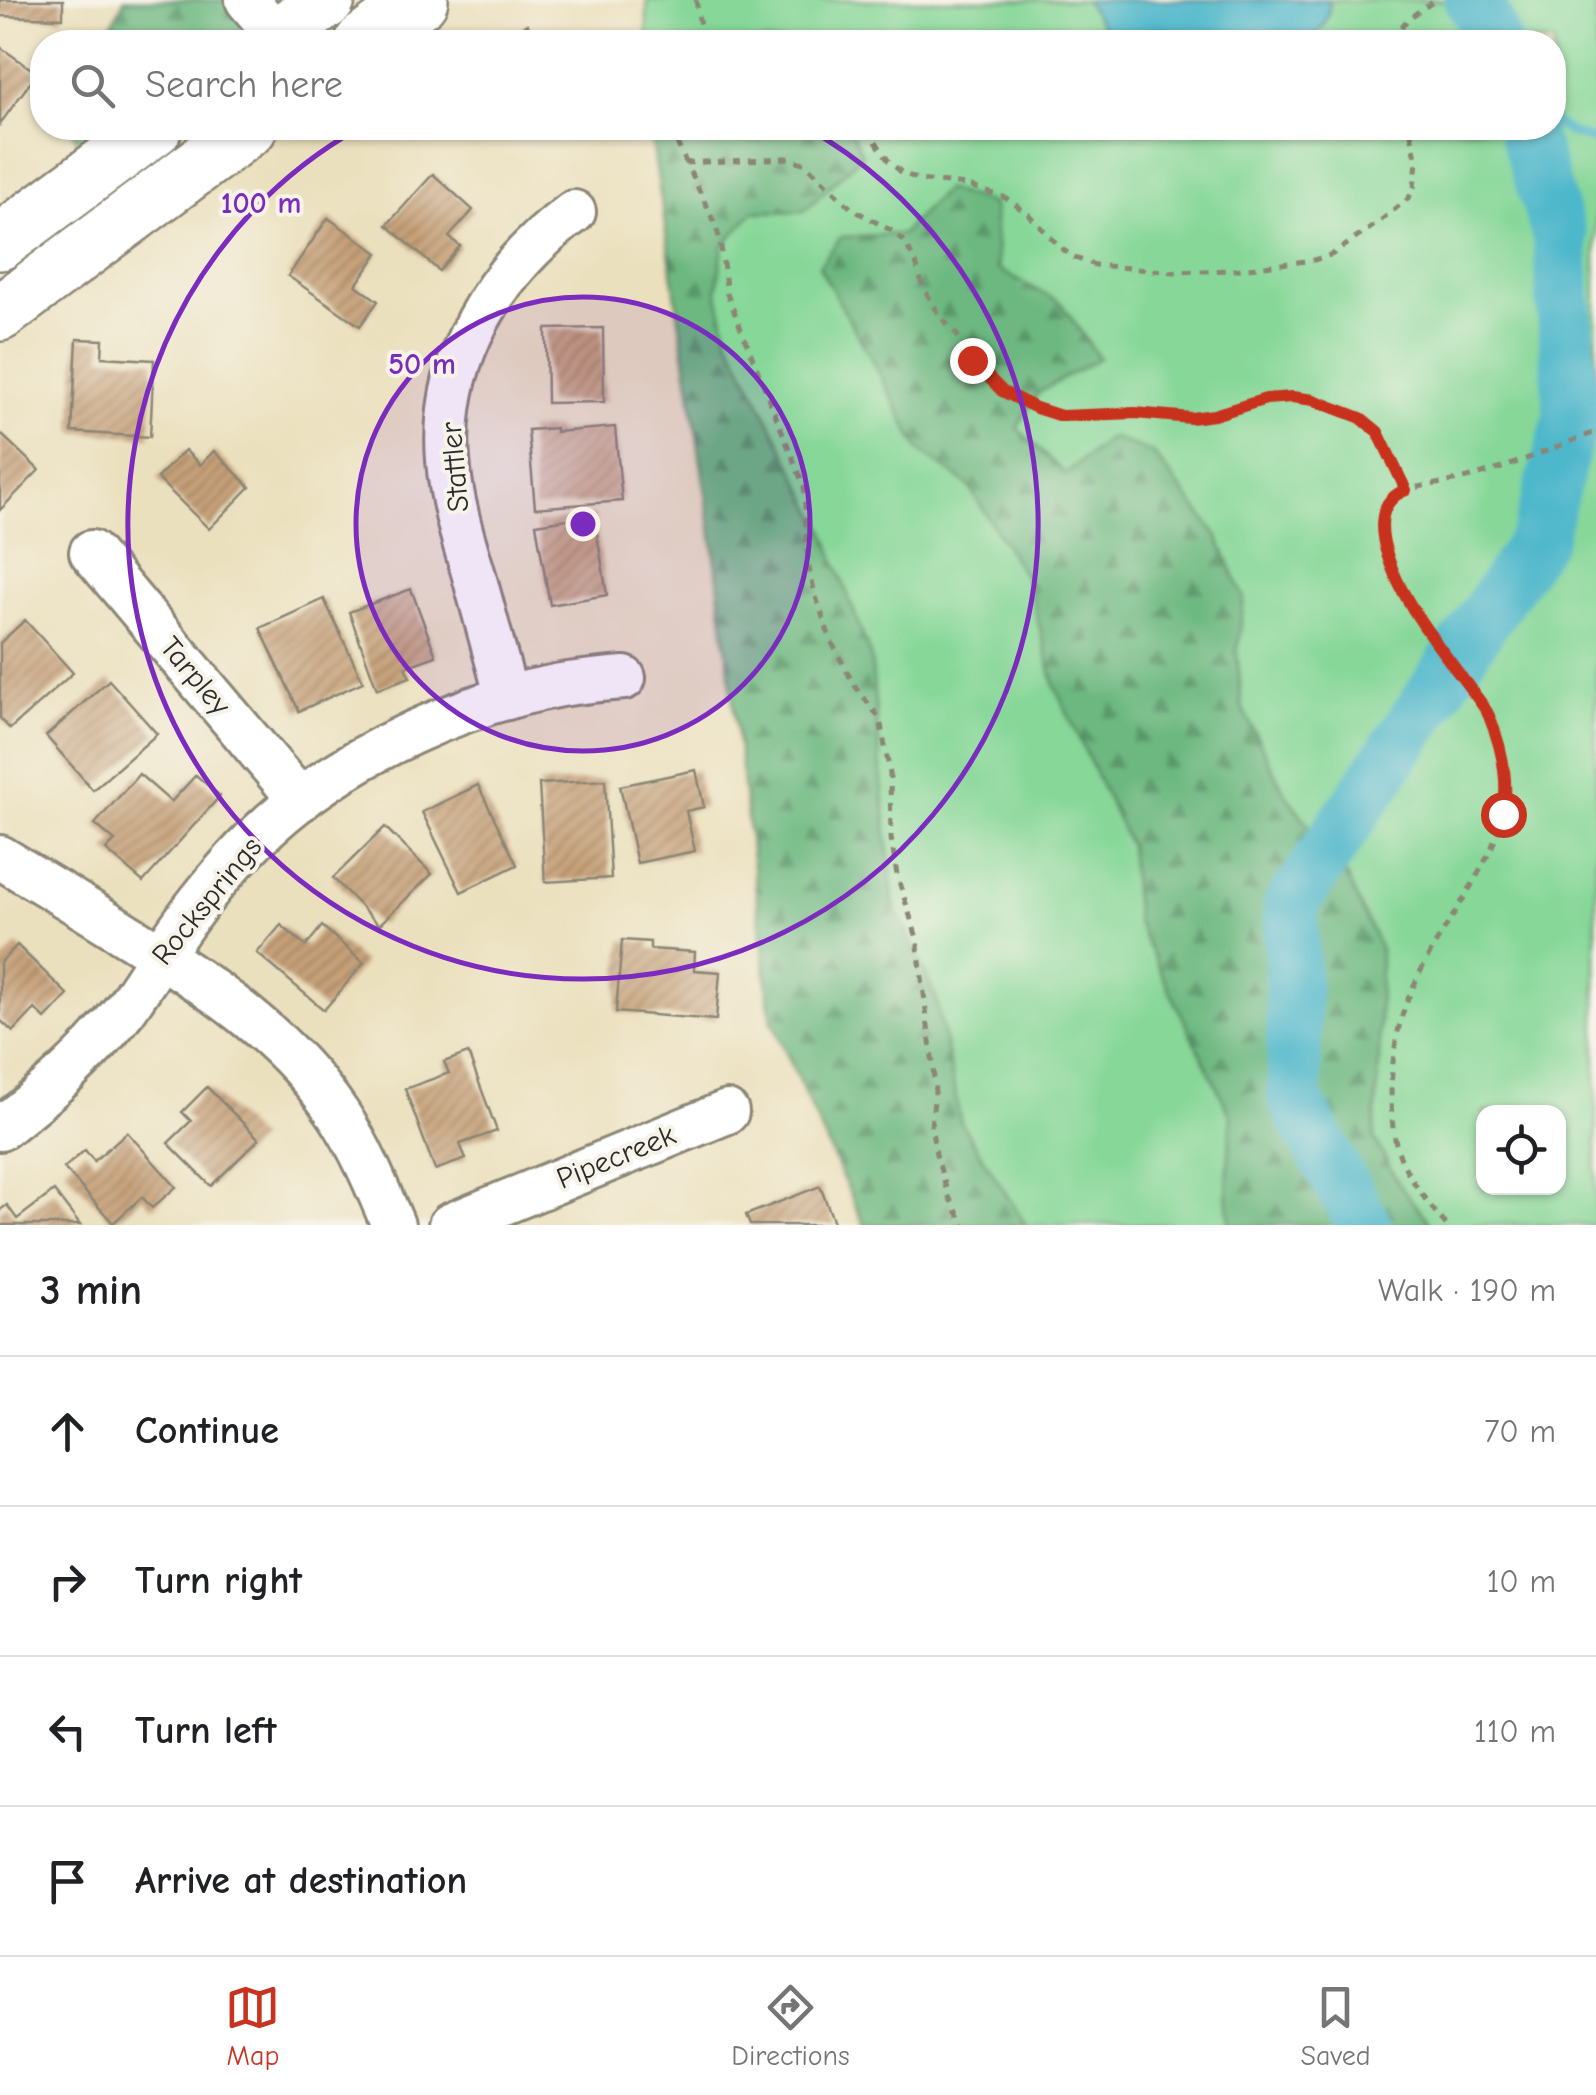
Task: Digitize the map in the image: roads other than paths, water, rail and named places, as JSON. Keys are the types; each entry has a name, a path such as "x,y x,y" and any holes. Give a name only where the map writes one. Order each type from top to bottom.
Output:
{"main road":[{"path":"269,30 327,0"},
{"path":"359,26 420,0"},
{"path":"0,242 138,140"},
{"path":"0,313 233,140"}],"street":[{"name":"Stattler","path":"507,698 458,518 448,461 451,403 466,347 492,295 508,272 549,230 574,212"},
{"name":"Tarpley","path":"91,552 300,800"},
{"name":"Rocksprings","path":"0,1128 58,1084 94,1048 200,900 236,858 300,800 386,746 463,713 557,686 624,678"},
{"path":"0,856 233,1003 272,1036 338,1113 364,1156 394,1225"},
{"name":"Pipecreek","path":"450,1225 727,1112"}],"water":[{"path":"1085,0 1329,0 1328,13 1319,30 1104,30"}],"waterway":[{"path":"1472,0 1489,30"},
{"path":"1566,130 1596,141"},
{"path":"1364,1225 1295,1100 1291,905 1539,537 1571,418 1560,238 1529,140"}]}
